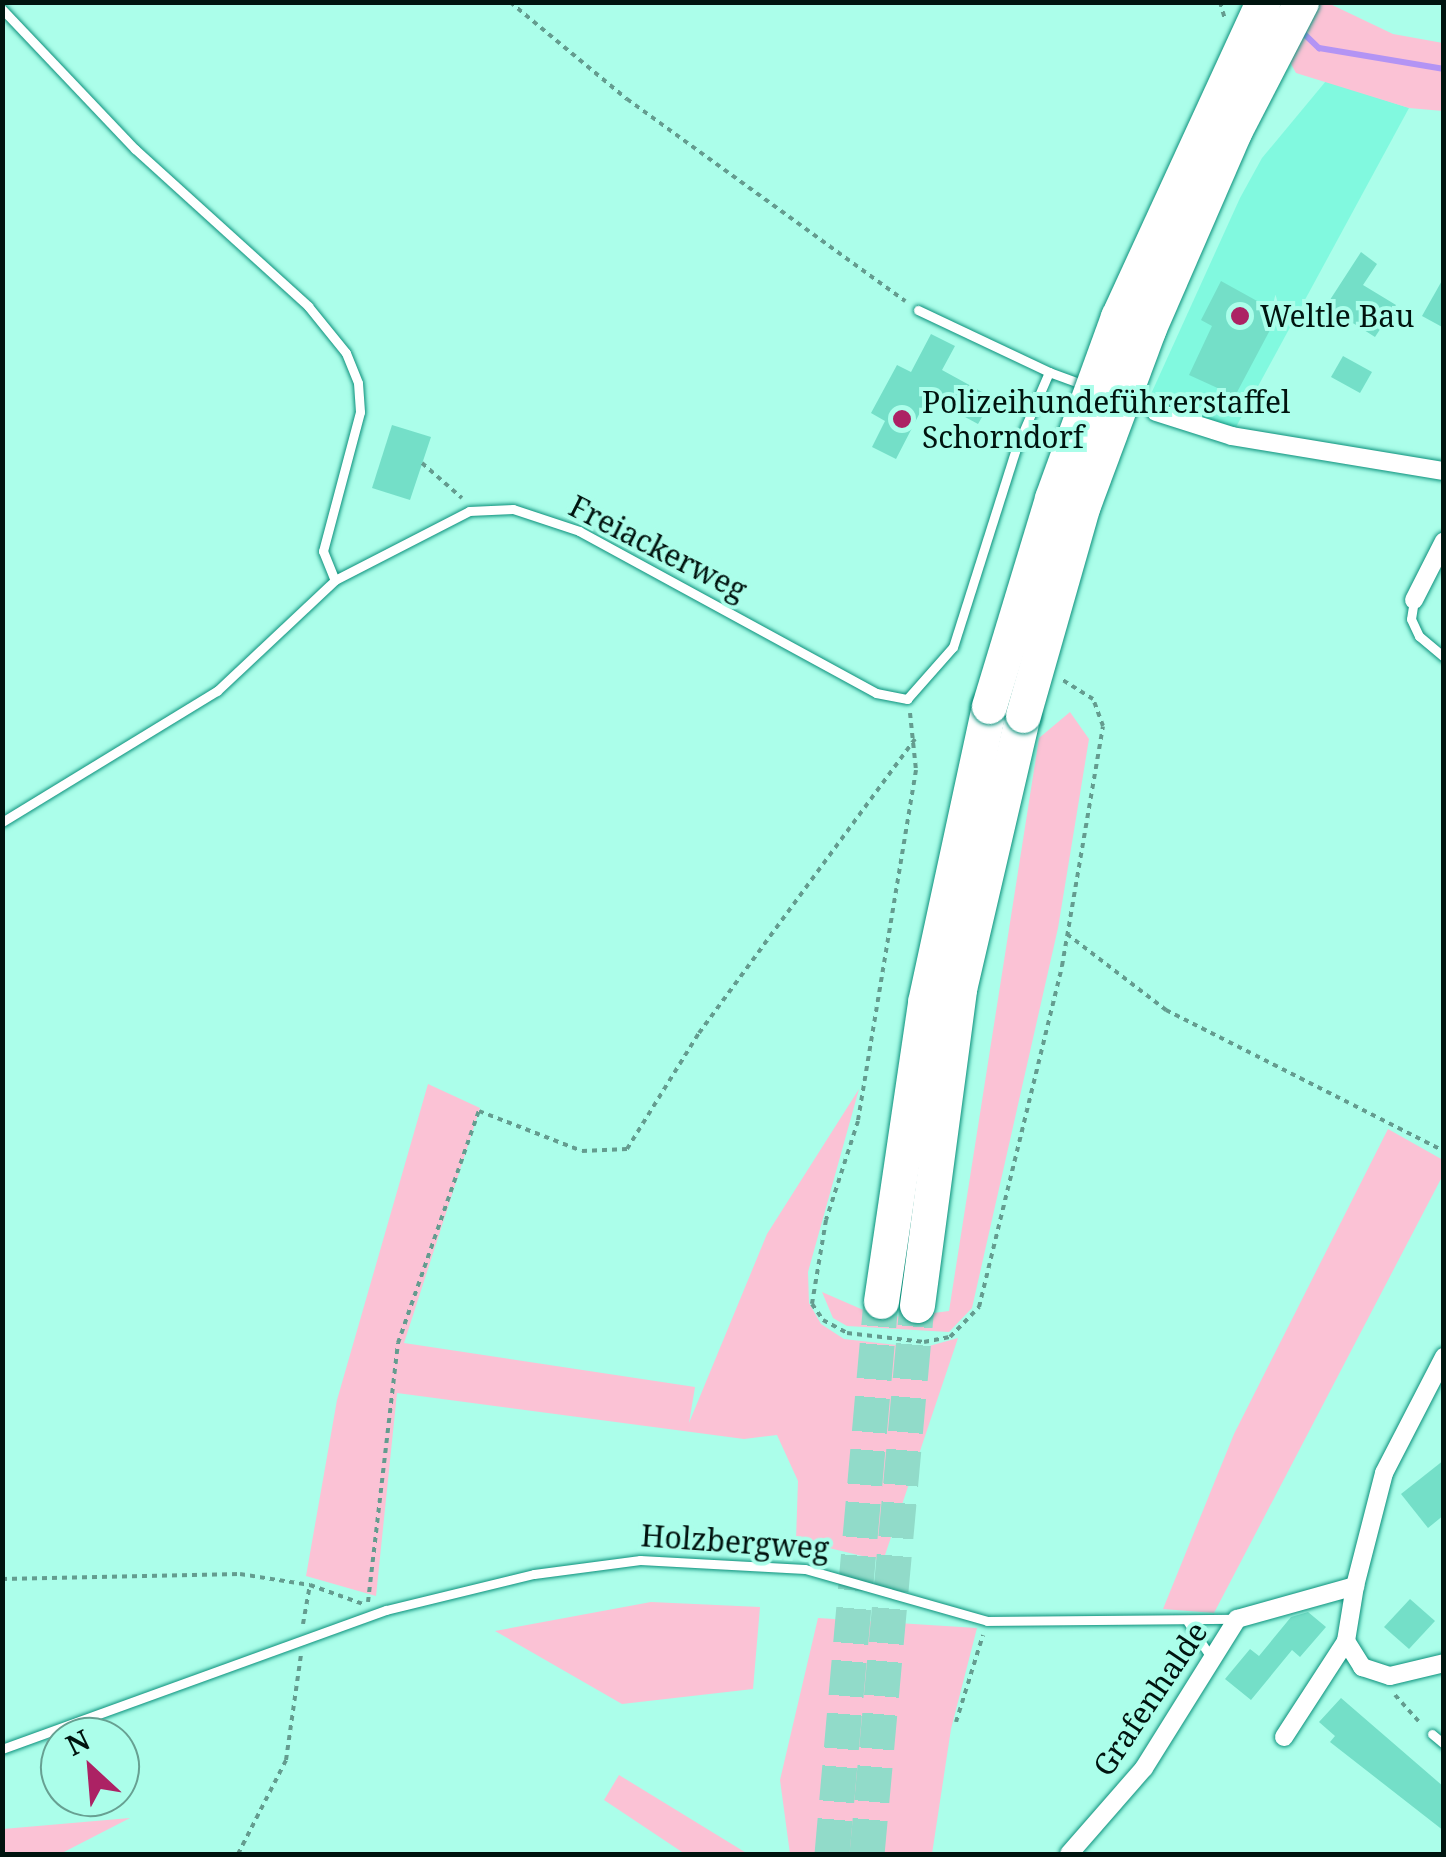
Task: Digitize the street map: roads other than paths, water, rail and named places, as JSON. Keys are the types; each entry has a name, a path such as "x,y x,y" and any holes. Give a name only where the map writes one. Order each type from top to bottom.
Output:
{"highway":[{"path":"918,1305 959,989 1006,710 1052,498 1118,317 1263,2"},
{"path":"881,1301 928,984 1006,710 1148,330 1234,132 1301,2"}],"street":[{"path":"1156,412 1305,451 1444,471"},
{"path":"1414,600 1444,542"},
{"path":"1284,1737 1346,1642 1355,1586 1384,1473 1444,1357"},
{"name":"Holzbergweg","path":"1237,1619 1355,1586"},
{"name":"Grafenhalde","path":"1069,1854 1144,1768 1210,1656 1237,1619"},
{"path":"1346,1642 1362,1667 1390,1676 1444,1663"}],"lane":[{"path":"2,9 135,149 308,306 346,354 358,383 360,412 323,551 335,580"},
{"path":"918,310 1049,372 1156,412"},
{"name":"Freiackerweg","path":"2,822 109,751 217,690 335,580 469,511 513,509 579,531 876,693 907,699 953,647 1015,452 1049,372"},
{"path":"1414,600 1411,619 1419,636 1444,657"},
{"name":"Holzbergweg","path":"2,1749 301,1637 386,1610 534,1574 640,1560 804,1569 987,1621 1237,1619"},
{"path":"1188,1622 1210,1656"},
{"path":"1432,1734 1444,1744"}],"waterway":[{"path":"1299,29 1319,48 1444,69"}],"tunnel":[{"path":"832,1854 881,1301"},
{"path":"867,1854 917,1305"}],"place":[{"name":"Weltle Bau","path":"1240,316"},
{"name":"Polizeihundeführerstaffel Schorndorf","path":"902,419"}]}
